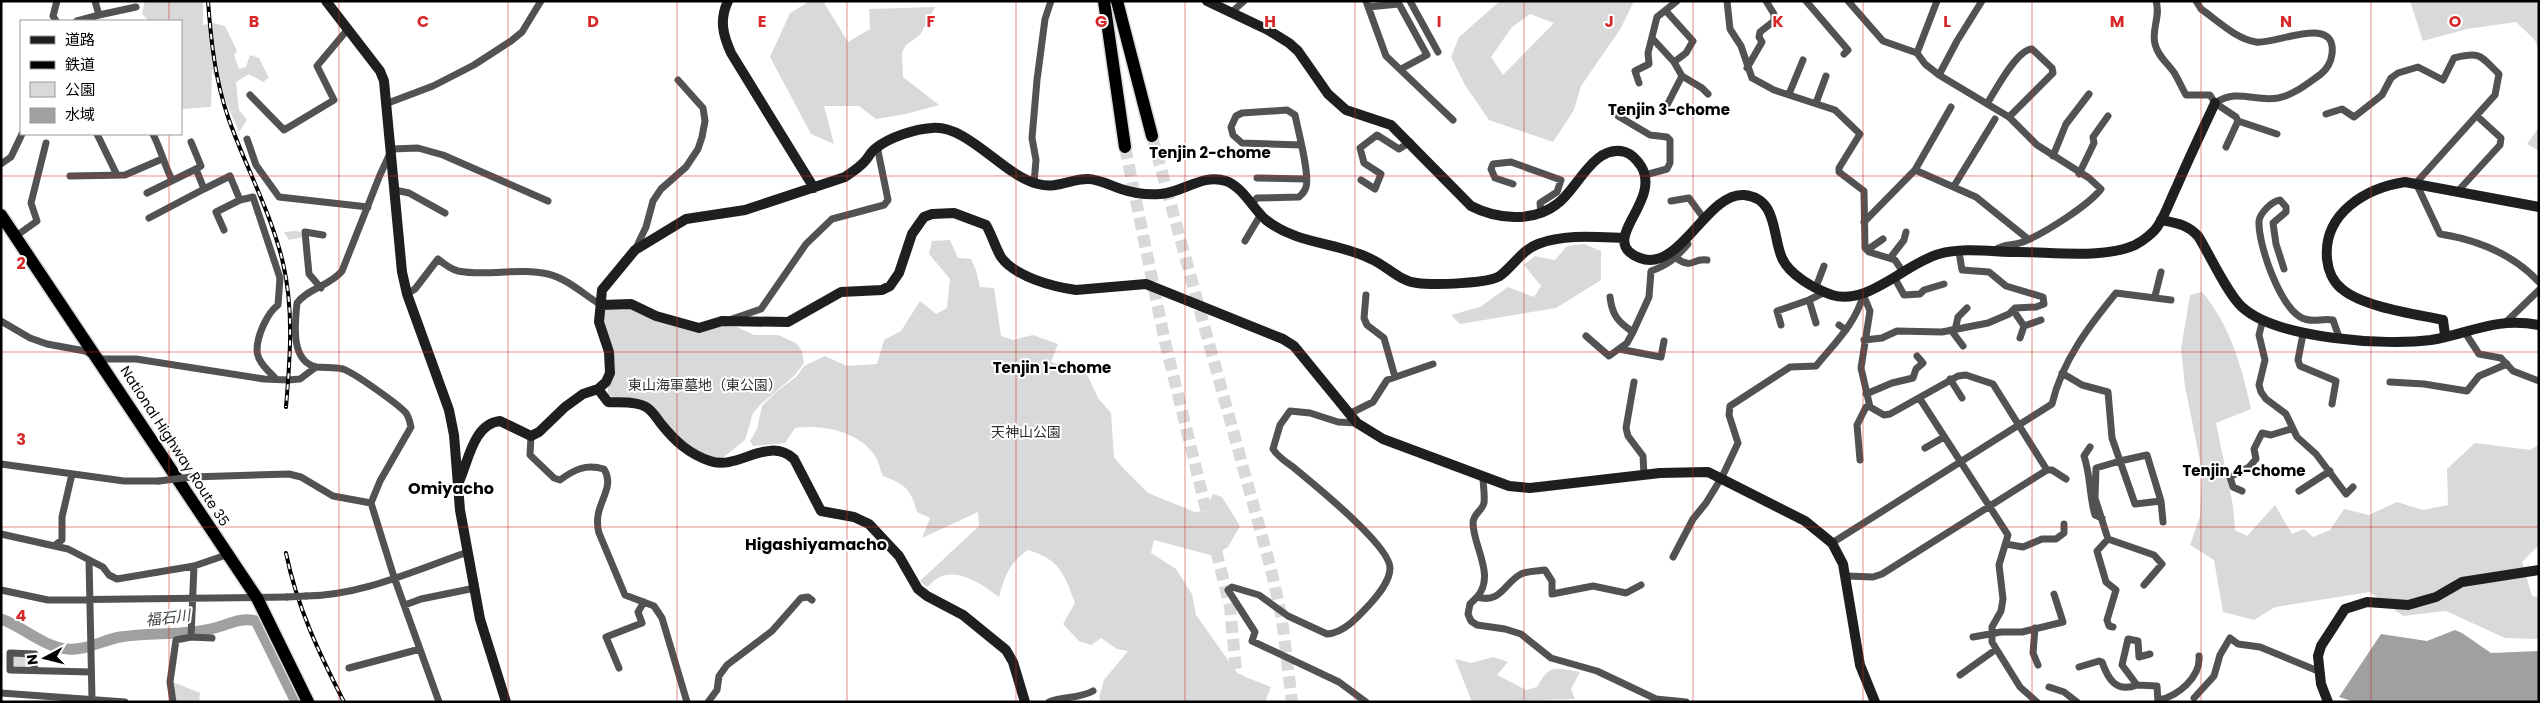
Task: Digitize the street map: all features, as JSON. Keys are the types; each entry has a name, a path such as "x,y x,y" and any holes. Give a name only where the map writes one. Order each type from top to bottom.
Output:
{"highway":[{"path":"1104,1 1126,147"},
{"path":"1117,1 1152,136"},
{"name":"National Highway Route 35","path":"1,215 257,598 308,702"}],"street":[{"path":"55,20 53,16 57,1"},
{"path":"95,1 99,16"},
{"path":"326,1 380,71 384,81 388,103 402,272 407,294 449,410 454,435 456,486 482,626 506,702"},
{"path":"388,103 433,86 474,65 511,41 522,32 541,1"},
{"path":"728,1 722,23 722,35 731,53 814,188"},
{"path":"1034,183 1036,160 1032,138 1036,90 1045,19 1051,1"},
{"path":"1207,1 1268,30 1298,51 1328,94 1346,110 1391,125 1410,142 1471,206 1484,213 1501,216 1528,216 1541,213 1559,203 1600,156 1608,152 1624,152 1632,156 1645,174 1647,186 1644,197 1623,238 1626,247 1637,257 1654,260 1670,252 1733,196 1753,197 1763,204 1775,224 1782,260 1798,276 1834,296 1863,294 1939,254 1959,252 2074,253 2118,249 2142,240 2154,230 2161,220 2215,104 2234,95 2276,98 2288,95 2323,72 2330,62 2332,52 2329,39 2321,34 2310,32 2266,42 2256,42 2244,38 2201,9 2196,1"},
{"path":"1232,12 1243,1"},
{"path":"1410,1 1438,52"},
{"path":"1639,83 1635,71 1649,64 1648,52 1657,18 1677,1"},
{"path":"1727,1 1730,29 1741,46 1747,69 1752,78 1774,90 1835,110 1860,134 1839,168 1839,172 1864,191 1864,243 1867,250 1891,258 1899,274 1904,295 1920,294 1924,290 1944,284"},
{"path":"1747,69 1762,42 1759,37 1760,32 1774,21 1774,14 1766,1"},
{"path":"1806,1 1848,50 1844,54"},
{"path":"1848,1 1883,41 1917,53 1925,64 1939,75 2008,116 2028,137 2079,174 2089,178 2101,190 2093,199 2028,239 2016,244 2004,244 1993,252"},
{"path":"1917,53 1936,1"},
{"path":"1939,75 1957,41 1982,1"},
{"path":"2156,1 2158,20 2155,26 2154,42 2158,55 2175,74 2186,95 2206,94 2212,97 2215,104 2236,116 2238,121 2277,134"},
{"path":"1402,69 1427,55 1412,25 1399,4 1367,4 1386,56 1402,69 1453,120"},
{"path":"81,20 136,7"},
{"path":"1666,10 1693,41 1686,53 1674,62"},
{"path":"250,94 284,130 334,100 317,66 348,30"},
{"path":"1652,38 1674,62 1682,76 1702,88 1708,94"},
{"path":"1987,104 2016,59 2028,49 2032,49 2052,68 2054,73 2008,116"},
{"path":"2326,114 2342,109 2354,117 2382,95 2391,78 2398,73 2418,67 2443,80 2454,58 2473,53 2478,54 2500,74 2495,95 2416,183"},
{"path":"1789,94 1802,60"},
{"path":"1664,109 1682,76"},
{"path":"1816,103 1826,76"},
{"path":"531,436 539,432 582,394 598,389 606,382 610,373 609,352 599,322 602,290 635,250 646,227 653,201 662,189 686,166 698,149 702,137 705,121 703,108 678,80"},
{"path":"2053,156 2066,124 2089,94"},
{"path":"1864,222 1915,170 1951,107"},
{"path":"1251,204 1257,198 1299,197 1307,187 1306,179 1295,115 1287,110 1242,113 1236,116 1232,122 1234,135 1242,143 1300,145"},
{"path":"1618,116 1650,135 1667,137 1670,140 1670,163 1667,169 1645,174"},
{"path":"2079,174 2094,143 2093,137 2108,116"},
{"path":"2458,190 2500,145 2501,138 2477,116"},
{"path":"1954,186 1995,118"},
{"path":"2226,147 2238,121"},
{"path":"635,250 686,218 745,210 845,177 856,170 877,146 917,131 933,128 945,128 1034,183 1058,186 1079,179 1092,179 1124,190 1153,194 1176,192 1207,179 1226,181 1261,214 1286,232 1371,259 1403,279 1414,283 1484,282 1496,279 1528,249 1538,244 1552,240 1591,237 1623,238"},
{"path":"1,164 10,157 21,135"},
{"path":"98,135 118,175"},
{"path":"154,135 163,154 162,159 172,180"},
{"path":"1361,180 1375,189 1381,174 1364,162 1360,148 1377,135 1399,149 1410,142"},
{"path":"248,140 256,165 279,197 368,207"},
{"path":"147,193 201,166 191,142"},
{"path":"16,236 37,222 31,203 46,143"},
{"path":"407,294 415,289 438,259 449,268 459,271 519,270 548,274 566,280 601,305 631,304 656,316 699,328 761,309 806,244 832,219 884,206 888,200 877,146"},
{"path":"392,149 418,148 443,155 548,201"},
{"path":"392,149 342,271 321,288 304,295 297,303 298,353 307,363 316,367 332,367 350,372 398,407 410,421 411,427 380,481 371,503 394,577 406,605 439,702"},
{"path":"70,176 125,175 162,159"},
{"path":"1513,184 1495,178 1491,169 1493,164 1511,162 1561,180 1556,192 1540,203 1541,213"},
{"path":"196,169 204,189"},
{"path":"1915,170 1976,197 2028,239"},
{"path":"149,218 230,176 240,200"},
{"path":"1257,178 1306,179"},
{"path":"2445,335 2443,320 2364,302 2350,296 2339,288 2328,268 2329,238 2335,223 2345,210 2367,192 2384,185 2405,182 2458,190 2539,208"},
{"path":"2416,183 2440,234 2491,246 2520,265 2539,282"},
{"path":"395,190 410,193 445,213"},
{"path":"224,230 216,212 240,200 253,197 280,278 278,305 267,318 257,350 262,363 276,379"},
{"path":"1671,201 1689,198 1704,220"},
{"path":"2284,269 2276,244 2273,223 2286,212 2286,207 2280,200 2261,213 2259,221 2264,252 2277,285 2291,308 2301,318 2311,321 2333,320 2339,337"},
{"path":"722,321 788,322 796,320 813,307 841,292 882,290 890,286 899,273 912,234 919,222 932,214 954,213 986,225 1002,258 1020,273 1076,290 1146,284 1283,339 1294,346 1357,423 1384,439 1509,486 1530,488 1690,471 1708,472 1722,477 1804,521 1832,543 1847,576 1860,665 1875,702"},
{"path":"1245,241 1261,214"},
{"path":"2161,220 2180,223 2191,228 2198,236 2241,306 2263,319 2303,334 2401,341 2431,340 2445,335 2506,322 2539,326"},
{"path":"321,288 309,274 305,232 323,234"},
{"path":"1891,258 1904,240 1906,232"},
{"path":"1586,336 1609,356 1627,343 1649,297 1651,271 1667,266 1676,258 1688,244 1685,239"},
{"path":"1867,250 1883,239"},
{"path":"1864,340 1882,338 1897,330 1953,330 1988,323 2009,314 2014,308 2036,307 2044,304 2045,301 2042,297 2006,286 1989,272 1962,270 1959,252"},
{"path":"1676,258 1686,265 1691,265 1700,259 1708,260"},
{"path":"1781,325 1777,311 1809,300 1820,289 1824,266"},
{"path":"2155,296 2161,272"},
{"path":"2506,322 2539,290"},
{"path":"1832,543 2052,404 2063,371 2089,326 2116,293 2137,295 2143,298 2155,296 2170,300"},
{"path":"1673,557 1693,518 1706,503 1722,477 1738,443 1729,415 1730,406 1790,368 1816,366 1842,327 1856,314 1863,294"},
{"path":"1863,294 1870,311 1861,368 1870,407 1884,415 1890,414 1950,379 1966,375 1993,384 2047,470"},
{"path":"1366,295 1364,318 1367,325 1384,338 1395,377"},
{"path":"1610,297 1613,314 1633,332"},
{"path":"1809,300 1816,323"},
{"path":"1953,330 1958,317 1967,308"},
{"path":"2013,310 2024,326"},
{"path":"2263,319 2259,336 2265,360 2259,385 2261,392 2266,400 2286,414 2291,429 2330,471 2346,494 2353,488"},
{"path":"2024,326 2041,320"},
{"path":"1,321 30,338 47,344 85,351 99,359 136,359 276,379 300,379 316,367"},
{"path":"2020,338 2024,326"},
{"path":"1953,330 1963,346"},
{"path":"2464,331 2479,354 2496,356 2522,376 2539,381"},
{"path":"2303,334 2298,360 2300,366 2336,381 2332,404"},
{"path":"1618,350 1661,357 1664,341"},
{"path":"1866,394 1892,383 1913,378 1916,369 1923,363 1916,356"},
{"path":"1349,414 1373,402 1387,380 1433,364"},
{"path":"2390,382 2424,384 2467,391 2479,376 2507,364"},
{"path":"2063,371 2082,385 2108,392 2112,438 2135,504 2161,501"},
{"path":"1950,379 1962,398"},
{"path":"1634,382 1626,428 1628,436 1643,456 1644,475"},
{"path":"598,389 608,402 647,407 678,443 697,456 711,462 726,464 765,451 789,454 794,459 821,511 854,517 869,524 899,556 918,589 927,596 963,615 1006,650 1016,671 1025,702"},
{"path":"1920,398 1959,462 2008,535 1999,565 2004,599 1991,635 1995,650 2020,687 2037,702"},
{"path":"1860,460 1857,425 1866,407 1870,407"},
{"path":"1357,423 1338,422 1310,413 1290,412 1284,416 1280,424 1273,450 1364,530 1386,557 1390,565 1390,572 1385,583 1372,601 1344,628 1327,634 1288,616 1259,595 1232,587 1228,590 1255,632 1252,641 1339,682 1366,702"},
{"path":"456,486 478,433 485,426 500,421 531,436"},
{"path":"2242,491 2233,488 2230,477 2249,467 2256,460 2254,449 2262,433 2271,435 2291,429"},
{"path":"531,436 530,455 554,478 560,480 575,469 591,466 604,469 609,477 609,485 598,508 596,524 599,533 625,596 654,606 662,618 687,702"},
{"path":"1925,448 1944,437"},
{"path":"2090,447 2084,456 2090,475 2091,500 2096,515 2102,518"},
{"path":"2108,539 2095,498 2096,468 2147,454 2161,501 2163,522"},
{"path":"1,464 124,481 289,474 301,477 333,496 371,503"},
{"path":"1847,576 1873,577 1882,574 2047,470 2052,470 2066,479"},
{"path":"2299,491 2330,471"},
{"path":"55,546 62,540 62,517 72,474"},
{"path":"1483,476 1484,503 1476,513 1473,525 1480,547 1485,581 1477,597 1468,608 1471,621 1478,625 1505,629 1521,634 1551,658 1597,671 1656,699 1686,702"},
{"path":"2006,544 2023,547 2042,539 2056,539 2064,533 2064,524"},
{"path":"1,534 68,549 89,560 117,579 194,566 229,554"},
{"path":"2108,539 2154,555 2162,564 2144,585"},
{"path":"2108,539 2097,551 2106,582 2116,590 2107,620 2109,626 2113,627"},
{"path":"1,590 48,600 335,596 364,589 468,552"},
{"path":"89,560 92,699"},
{"path":"191,634 194,566"},
{"path":"1477,597 1485,600 1493,598 1521,574 1546,570 1552,581 1552,594 1593,586 1626,593 1641,585"},
{"path":"2328,702 2318,671 2318,656 2321,646 2342,613 2350,607 2367,602 2408,605 2436,597 2462,582 2539,570"},
{"path":"406,605 421,599 475,588"},
{"path":"1973,637 2063,622 2054,594"},
{"path":"708,702 717,690 719,676 727,665 772,631 801,598 808,597 812,600"},
{"path":"619,668 606,637 642,623 638,612 644,602"},
{"path":"2035,628 2033,653 2038,664"},
{"path":"172,702 170,682 176,640 191,634 212,638"},
{"path":"2194,698 2214,676 2220,655 2230,638 2238,644 2260,647 2318,671"},
{"path":"2137,685 2122,665 2128,639 2138,641 2139,657 2150,654"},
{"path":"350,668 420,649"},
{"path":"1960,675 1995,650"},
{"path":"2079,667 2099,661 2102,662 2108,679 2113,684 2121,687 2137,685 2157,686 2159,701 2183,690 2199,663 2198,656"},
{"path":"34,670 91,672"},
{"path":"2049,688 2064,692 2077,702"},
{"path":"1049,702 1058,698 1081,698 1093,691"},
{"path":"1,693 121,701"}],"green space":[{"path":"145,1 203,1 203,25 213,23 225,26 237,51 234,55 239,69 246,67 250,55 259,58 269,78 263,82 249,74 236,82 239,110 247,120 239,132 212,70 211,107 182,109 182,20 148,20 142,14"},
{"path":"810,1 823,1 848,42 870,29 869,9 935,7 920,35 906,45 902,53 903,77 939,105 906,114 876,119 859,106 824,106 834,144 811,134 770,57 790,13"},
{"path":"1500,1 1634,1 1621,28 1581,86 1574,110 1553,142 1489,120 1465,85 1451,57 1459,37","holes":["1530,14 1554,23 1503,75 1491,57 1512,27"]},
{"path":"2410,1 2539,1 2539,51 2535,40 2516,22 2467,29 2423,41"},
{"path":"2539,127 2539,151 2527,144"},
{"path":"284,232 300,232 303,237 289,240"},
{"name":"天神山公園","path":"950,240 958,258 971,259 980,287 994,288 1001,336 1013,340 1033,335 1058,344 1051,362 1086,372 1098,398 1111,413 1114,457 1148,493 1195,512 1205,511 1213,494 1222,497 1240,526 1228,547 1214,556 1154,540 1151,553 1176,569 1192,594 1196,615 1238,674 1271,687 1265,702 1101,702 1099,698 1104,680 1128,651 1117,649 1101,638 1091,645 1079,641 1063,624 1075,603 1068,583 1054,563 1028,550 1012,565 1003,583 999,597 964,576 948,575 940,577 927,587 920,581 979,526 978,512 922,538 930,518 917,512 906,488 883,476 874,454 867,446 849,435 827,428 795,428 785,443 753,446 750,441 757,429 762,406 797,376 804,366 825,356 847,366 877,364 884,340 901,331 920,301 936,314 947,308 950,279 929,254 932,241"},
{"path":"1584,244 1601,251 1601,280 1556,308 1460,324 1451,315 1480,307 1508,287 1534,297 1541,286 1524,265 1535,256 1555,260 1567,246"},
{"path":"2202,292 2220,318 2234,347 2251,409 2216,423 2233,506 2235,530 2247,536 2275,505 2292,534 2304,529 2313,537 2330,530 2344,509 2369,515 2397,502 2423,510 2448,505 2447,469 2475,443 2530,450 2539,445 2539,545 2522,562 2532,596 2539,597 2539,639 2505,638 2446,611 2403,616 2370,592 2275,607 2254,620 2223,612 2214,560 2190,545 2200,516 2202,471 2185,386 2181,349 2190,295"},
{"name":"東山海軍墓地（東公園）","path":"625,306 655,320 737,327 754,335 778,335 796,343 802,351 804,363 794,376 753,413 745,440 720,460 686,446 660,416 608,394 608,386 613,378 615,368 612,348 605,327 604,309"},
{"path":"11,656 33,657 31,667 11,668"},
{"path":"1493,657 1508,662 1497,675 1526,690 1537,687 1546,674 1554,669 1580,672 1571,689 1575,699 1472,702 1455,659 1471,663"},
{"path":"173,682 200,693 199,702 175,702"}],"water":[{"path":"2455,630 2491,653 2539,651 2539,702 2355,702 2339,697 2381,634 2427,641"}],"waterway":[{"name":"福石川","path":"1,619 50,645 68,649 87,647 120,637 191,632 215,628 240,620 256,621 296,702"}],"tunnel":[{"path":"1152,136 1271,569 1282,619 1292,702"},
{"path":"1125,147 1165,342 1230,607 1239,702"}],"railway":[{"path":"208,1 214,60 228,117 265,207 283,263 290,317 286,407"},
{"path":"286,553 296,592 310,629 344,702"}],"district":[{"name":"Tenjin 3-chome","path":"1669,110"},
{"name":"Tenjin 2-chome","path":"1210,153"},
{"name":"Tenjin 1-chome","path":"1052,368"},
{"name":"Tenjin 4-chome","path":"2244,471"},
{"name":"Omiyacho","path":"451,488"},
{"name":"Higashiyamacho","path":"816,544"}]}
